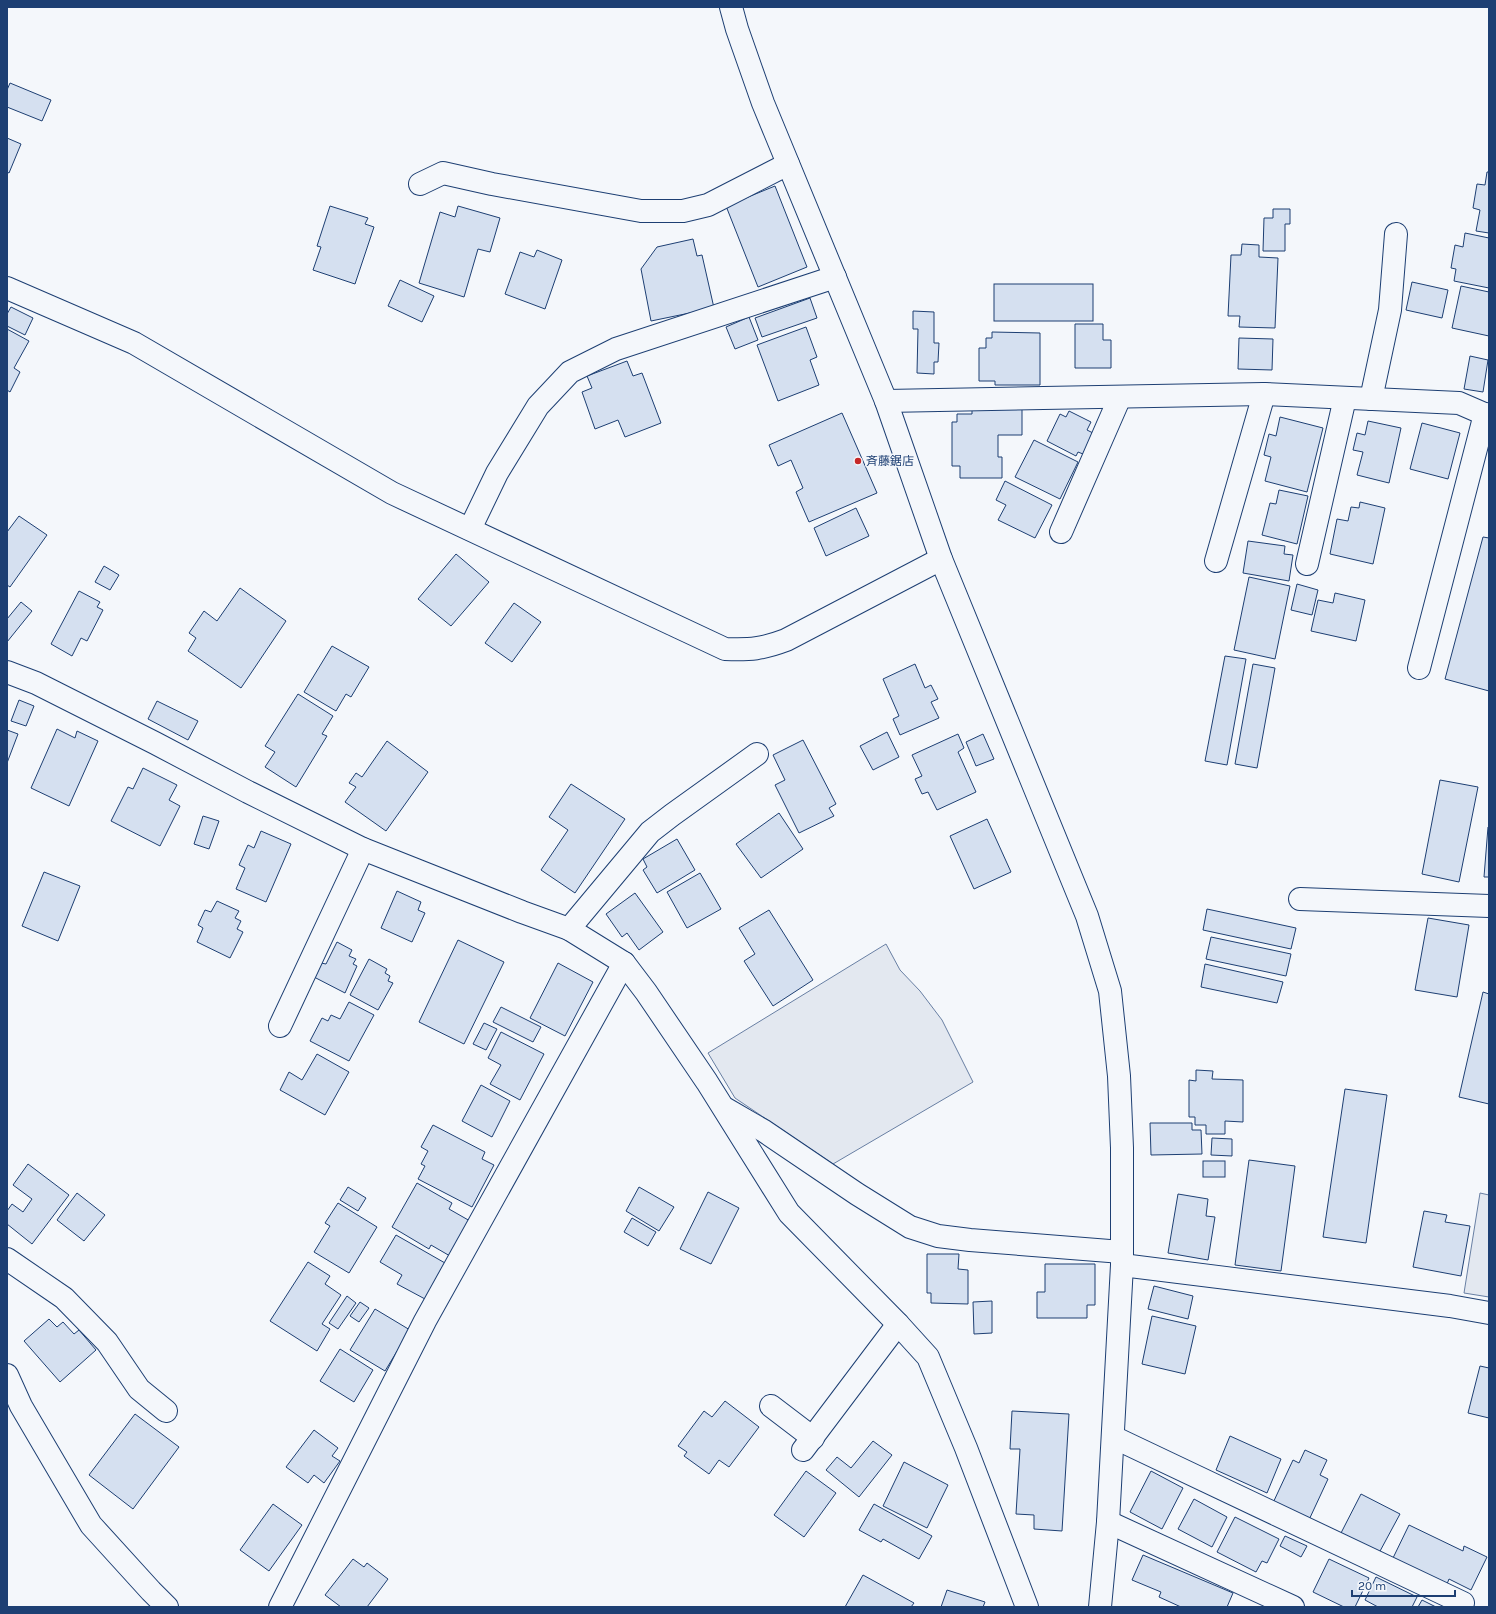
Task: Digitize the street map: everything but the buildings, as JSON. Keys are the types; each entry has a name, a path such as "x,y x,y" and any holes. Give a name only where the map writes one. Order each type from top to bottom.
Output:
{"street":[{"path":"732,7 737,29 763,103 886,401 941,559 1087,916 1110,991 1119,1076 1122,1148 1122,1259 1108,1522 1100,1607"},
{"path":"420,184 443,173 492,184 641,211 683,211 708,204 788,164"},
{"path":"1371,399 1390,310 1396,234"},
{"path":"470,529 497,473 538,406 570,372 616,349 835,277"},
{"path":"7,288 134,343 392,493 725,649 750,650 769,646 786,640 941,559"},
{"path":"886,401 1027,397 1264,394 1458,403 1487,415 1418,668"},
{"path":"1216,561 1264,394"},
{"path":"1061,532 1120,397"},
{"path":"1307,564 1345,398"},
{"path":"7,672 36,683 248,792 363,849 569,929 624,964 646,992 725,1109 789,1213 898,1324 928,1357 966,1448 1027,1607"},
{"path":"569,929 650,832 757,754"},
{"path":"280,1026 363,849"},
{"path":"1300,899 1489,906"},
{"path":"285,1605 425,1321 624,964"},
{"path":"725,1109 764,1131 856,1194 910,1227 938,1236 1122,1259 1450,1306 1489,1313"},
{"path":"7,1259 64,1298 107,1342 139,1389 166,1411"},
{"path":"771,1406 808,1444 898,1324"},
{"path":"7,1375 21,1406 91,1525 150,1592 167,1607"},
{"path":"1113,1437 1463,1603"},
{"path":"1108,1522 1293,1607"}],"shaded area":[{"path":"886,944 900,970 920,991 942,1020 973,1082 833,1164 735,1098 708,1053"},
{"path":"1480,1193 1489,1195 1489,1297 1464,1293"}],"place":[{"name":"斉藤鋸店","path":"858,461"}]}
